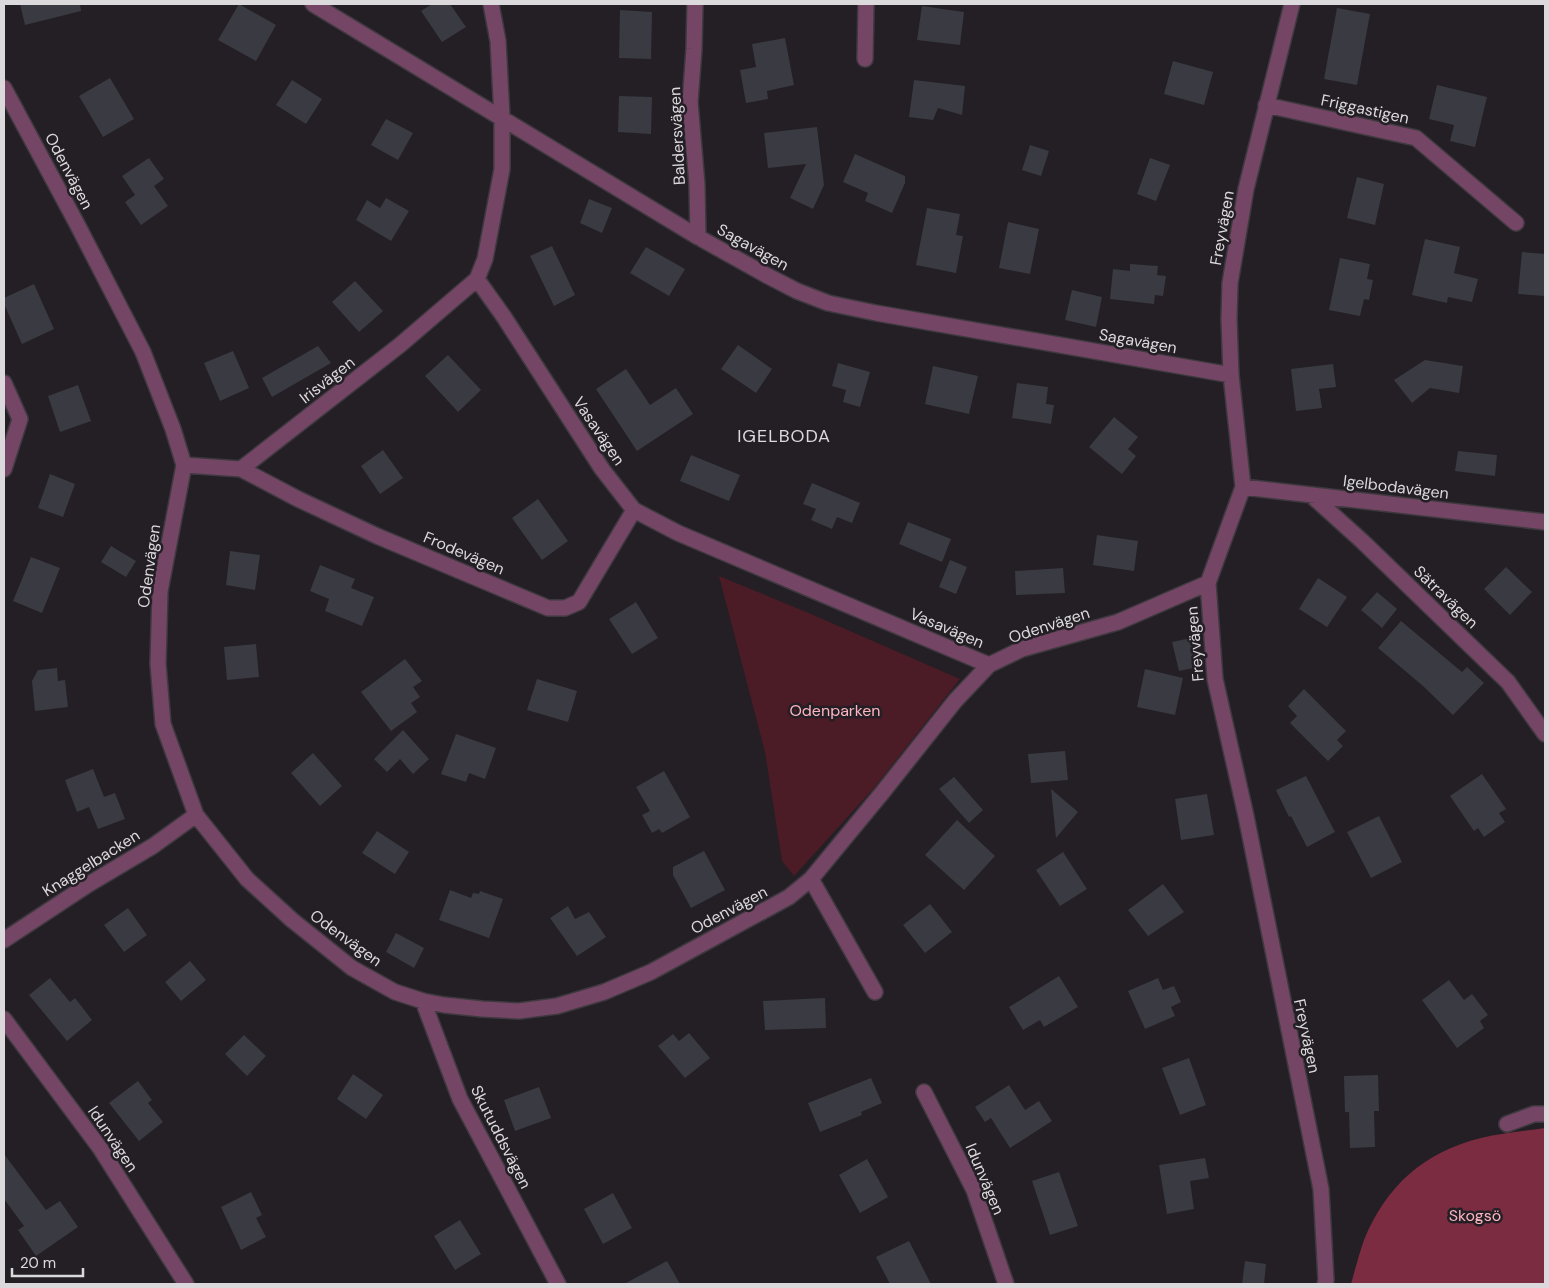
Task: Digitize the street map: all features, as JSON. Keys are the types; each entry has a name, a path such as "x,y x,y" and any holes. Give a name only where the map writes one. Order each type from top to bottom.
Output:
{"street":[{"name":"Sagavägen","path":"313,4 698,237 797,291 828,302 876,313 1231,375"},
{"path":"477,279 485,258 502,169 502,117 498,42 491,4"},
{"name":"Baldersvägen","path":"695,4 690,102 697,185 698,237"},
{"path":"865,59 866,4"},
{"name":"Freyvägen","path":"1292,4 1246,189 1230,284 1231,375 1243,487 1208,583 1215,679 1248,826 1321,1188 1325,1284"},
{"name":"Odenvägen","path":"4,88 143,352 173,429 184,465 160,591 158,664 163,724 196,815 247,879 321,945 352,968 395,992 423,1002 519,1011 557,1006 604,992 651,972 790,897 811,879 955,700 989,665 1022,649 1118,622 1208,583"},
{"name":"Friggastigen","path":"1266,105 1416,138 1516,223"},
{"name":"Irisvägen","path":"241,469 400,345 477,279"},
{"name":"Vasavägen","path":"477,279 504,317 602,469 634,510 678,533 989,665"},
{"path":"4,383 20,419 4,469"},
{"path":"184,465 241,469"},
{"name":"Frodevägen","path":"241,469 298,499 378,536 548,608 564,608 579,602 634,510"},
{"name":"Igelbodavägen","path":"1243,487 1545,522"},
{"name":"Sätravägen","path":"1311,495 1362,540 1508,682 1545,734"},
{"name":"Knaggelbacken","path":"4,940 89,884 153,846 196,815"},
{"path":"811,879 875,992"},
{"name":"Skutuddsvägen","path":"423,1002 460,1099 558,1284"},
{"name":"Idunvägen","path":"4,1019 100,1148 186,1284"},
{"name":"Idunvägen","path":"924,1092 974,1190 1006,1284"},
{"path":"1507,1124 1534,1114 1545,1114"}],"green space":[{"name":"Odenparken","path":"719,576 960,679 874,788 794,876 782,861 765,752"},
{"name":"Skogsö","path":"1545,1128 1545,1284 1351,1284 1364,1240 1373,1221 1384,1203 1409,1174 1442,1152 1461,1144 1489,1136"}],"building":[{"path":"20,4 80,4 81,11 25,25"},
{"path":"239,4 276,25 256,61 218,40"},
{"path":"432,4 450,4 466,27 442,42 421,11"},
{"path":"922,6 964,12 960,45 917,40"},
{"path":"1337,8 1370,14 1357,85 1324,79"},
{"path":"620,10 652,12 651,59 619,58"},
{"path":"785,38 794,85 767,91 768,99 746,103 740,70 756,67 752,44"},
{"path":"1173,61 1213,72 1204,105 1164,94"},
{"path":"110,78 134,119 103,137 79,96"},
{"path":"292,80 322,99 306,124 276,105"},
{"path":"914,80 965,86 962,115 938,108 933,120 909,117"},
{"path":"1437,85 1487,97 1475,147 1450,141 1454,125 1429,119"},
{"path":"619,96 652,97 651,134 618,132"},
{"path":"386,119 413,133 398,160 371,145"},
{"path":"817,127 824,185 813,209 790,198 806,164 768,168 764,133"},
{"path":"1030,145 1049,151 1041,176 1022,170"},
{"path":"855,154 905,176 905,183 892,213 865,201 868,193 843,182"},
{"path":"149,158 164,179 154,186 168,206 141,225 125,202 135,195 122,176"},
{"path":"1150,158 1170,165 1156,201 1137,194"},
{"path":"1357,177 1384,184 1375,225 1347,218"},
{"path":"386,198 409,211 391,241 356,220 367,200 380,208"},
{"path":"589,199 612,208 602,233 580,223"},
{"path":"927,208 960,214 956,235 963,236 956,273 916,265"},
{"path":"1008,222 1039,229 1030,274 999,268"},
{"path":"1425,239 1460,247 1454,273 1478,279 1472,302 1448,297 1447,303 1412,295"},
{"path":"552,246 575,295 554,306 530,256"},
{"path":"646,247 685,269 669,296 630,273"},
{"path":"1522,252 1545,254 1545,296 1518,294"},
{"path":"1340,258 1370,264 1367,279 1373,280 1369,300 1364,299 1360,316 1329,310"},
{"path":"1130,264 1158,266 1157,275 1166,276 1163,296 1155,295 1154,304 1110,299 1113,269 1130,271"},
{"path":"355,281 383,311 359,332 332,302"},
{"path":"34,284 54,329 22,344 4,304 4,298"},
{"path":"1072,290 1102,297 1096,327 1065,320"},
{"path":"738,345 772,369 756,393 721,369"},
{"path":"318,346 331,363 272,397 262,378"},
{"path":"233,351 249,388 220,401 204,363"},
{"path":"448,355 481,390 458,412 425,376"},
{"path":"1425,360 1463,366 1459,393 1430,388 1412,403 1394,380"},
{"path":"838,363 870,372 860,407 843,402 846,390 832,386"},
{"path":"1333,364 1336,387 1319,389 1322,408 1296,411 1291,369"},
{"path":"933,366 978,376 969,414 925,404"},
{"path":"626,369 650,405 676,388 693,414 637,451 596,389"},
{"path":"1017,383 1048,387 1046,404 1054,405 1051,424 1012,418"},
{"path":"78,385 91,421 60,432 48,396"},
{"path":"1114,417 1138,437 1128,449 1136,456 1122,474 1089,447"},
{"path":"383,450 403,478 380,494 361,466"},
{"path":"1458,451 1497,455 1495,476 1455,471"},
{"path":"691,455 740,475 729,501 680,481"},
{"path":"50,474 75,484 63,517 38,508"},
{"path":"812,483 860,503 852,523 837,517 832,529 811,520 816,509 803,504"},
{"path":"538,499 568,541 542,560 512,518"},
{"path":"908,522 951,539 942,562 899,544"},
{"path":"1097,535 1138,541 1134,571 1093,565"},
{"path":"111,546 136,561 126,577 101,562"},
{"path":"230,551 260,555 255,590 226,585"},
{"path":"31,557 60,568 42,613 13,601"},
{"path":"950,560 967,567 956,594 939,587"},
{"path":"320,565 355,579 351,588 374,597 362,626 325,611 329,599 310,591"},
{"path":"1506,567 1532,592 1510,615 1484,589"},
{"path":"1063,568 1065,593 1016,595 1015,571"},
{"path":"1318,578 1347,597 1327,627 1299,609"},
{"path":"1377,592 1397,609 1382,628 1361,610"},
{"path":"636,602 658,638 632,654 609,619"},
{"path":"1401,621 1462,672 1467,667 1484,683 1453,715 1423,686 1378,648"},
{"path":"1191,638 1198,667 1179,671 1172,642"},
{"path":"256,644 259,677 227,680 224,647"},
{"path":"405,659 422,681 413,687 420,697 411,703 417,712 391,731 361,692"},
{"path":"57,668 58,681 65,680 68,707 35,711 32,681 38,670"},
{"path":"1145,669 1183,678 1175,715 1137,707"},
{"path":"537,679 577,691 568,722 527,710"},
{"path":"1304,689 1346,731 1337,740 1343,746 1328,761 1290,723 1297,716 1288,706"},
{"path":"403,730 429,759 413,774 400,759 387,772 374,759"},
{"path":"456,734 496,748 485,779 469,773 466,782 441,774"},
{"path":"1065,751 1068,780 1031,783 1028,754"},
{"path":"313,753 342,786 320,806 291,773"},
{"path":"93,769 104,797 115,793 125,819 98,829 89,807 77,812 65,780"},
{"path":"664,771 690,817 662,833 659,829 652,833 642,815 650,811 636,787"},
{"path":"1482,774 1506,809 1499,813 1505,822 1484,837 1478,828 1474,831 1450,796"},
{"path":"1306,776 1335,832 1307,847 1276,790"},
{"path":"954,777 983,810 969,823 939,789"},
{"path":"1051,789 1078,812 1056,838"},
{"path":"1207,794 1214,835 1181,840 1175,799"},
{"path":"1379,816 1402,862 1371,878 1347,832"},
{"path":"957,820 995,856 964,890 925,855"},
{"path":"377,831 409,852 395,874 362,853"},
{"path":"704,851 725,890 691,908 673,875 673,867"},
{"path":"1063,852 1087,889 1060,906 1036,870"},
{"path":"1163,884 1184,912 1148,936 1128,910"},
{"path":"450,890 471,898 473,893 479,894 480,891 503,899 489,938 439,920"},
{"path":"930,904 952,932 925,953 903,925"},
{"path":"568,906 575,919 589,912 606,937 577,956 550,918"},
{"path":"128,908 147,935 124,952 104,925"},
{"path":"396,933 424,948 414,968 386,952"},
{"path":"190,961 206,980 181,1001 165,982"},
{"path":"1059,976 1078,1007 1044,1027 1040,1020 1023,1030 1009,1007"},
{"path":"50,978 70,1002 75,998 92,1020 67,1041 29,995"},
{"path":"1158,978 1163,990 1174,986 1181,1002 1171,1007 1175,1016 1145,1029 1128,991"},
{"path":"1449,980 1464,1000 1472,994 1488,1015 1480,1021 1484,1028 1457,1048 1422,1000"},
{"path":"825,998 826,1028 765,1030 763,1001"},
{"path":"689,1033 710,1058 685,1078 658,1046 673,1034 679,1041"},
{"path":"244,1035 266,1056 247,1076 225,1054"},
{"path":"1189,1058 1206,1105 1180,1115 1162,1068"},
{"path":"353,1074 383,1095 366,1119 337,1099"},
{"path":"1378,1075 1379,1111 1374,1111 1375,1147 1350,1148 1349,1112 1345,1112 1344,1076"},
{"path":"871,1078 882,1103 861,1112 862,1115 820,1132 808,1103"},
{"path":"138,1081 152,1100 148,1103 163,1122 139,1141 109,1103"},
{"path":"1009,1085 1025,1110 1039,1101 1052,1121 1010,1148 991,1118 985,1122 975,1107"},
{"path":"539,1087 551,1118 515,1131 504,1100"},
{"path":"4,1154 46,1210 60,1201 78,1227 36,1256 18,1230 24,1226 4,1199"},
{"path":"1205,1158 1209,1178 1190,1181 1194,1209 1167,1214 1159,1165"},
{"path":"867,1159 888,1197 860,1213 839,1175"},
{"path":"1059,1172 1078,1226 1050,1235 1032,1181"},
{"path":"251,1192 262,1215 256,1218 266,1237 241,1250 221,1207"},
{"path":"613,1193 632,1228 603,1244 584,1209"},
{"path":"460,1220 481,1254 455,1270 434,1236"},
{"path":"909,1241 931,1284 890,1284 876,1257"},
{"path":"667,1261 680,1284 624,1284"},
{"path":"1245,1261 1266,1264 1264,1284 1242,1284"}],"district":[{"name":"IGELBODA","path":"784,436"}]}
